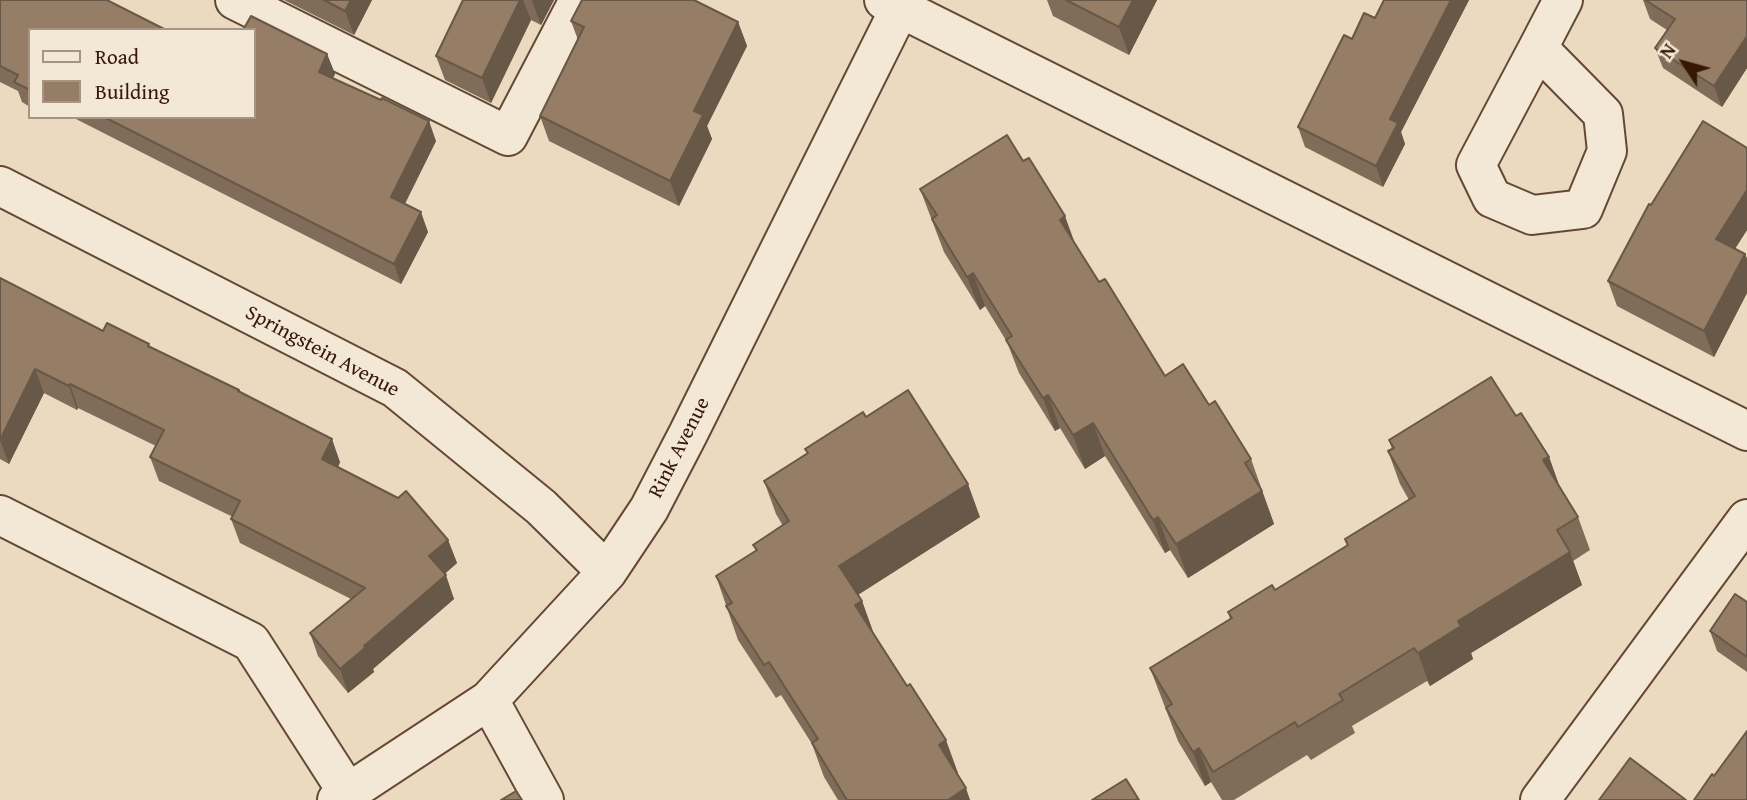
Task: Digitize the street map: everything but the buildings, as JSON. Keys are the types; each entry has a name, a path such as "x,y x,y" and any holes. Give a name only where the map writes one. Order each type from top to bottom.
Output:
{"street":[{"path":"235,0 508,136 579,0"},
{"path":"1538,48 1563,0"},
{"path":"896,2 1747,431"},
{"name":"Rink Avenue","path":"343,797 489,699 607,572 649,509 688,434 896,2"},
{"name":"Springstein Avenue","path":"0,186 395,388 541,507 607,572"},
{"path":"0,515 251,642 343,797"},
{"path":"1540,800 1747,519"},
{"path":"489,699 544,800"}]}
